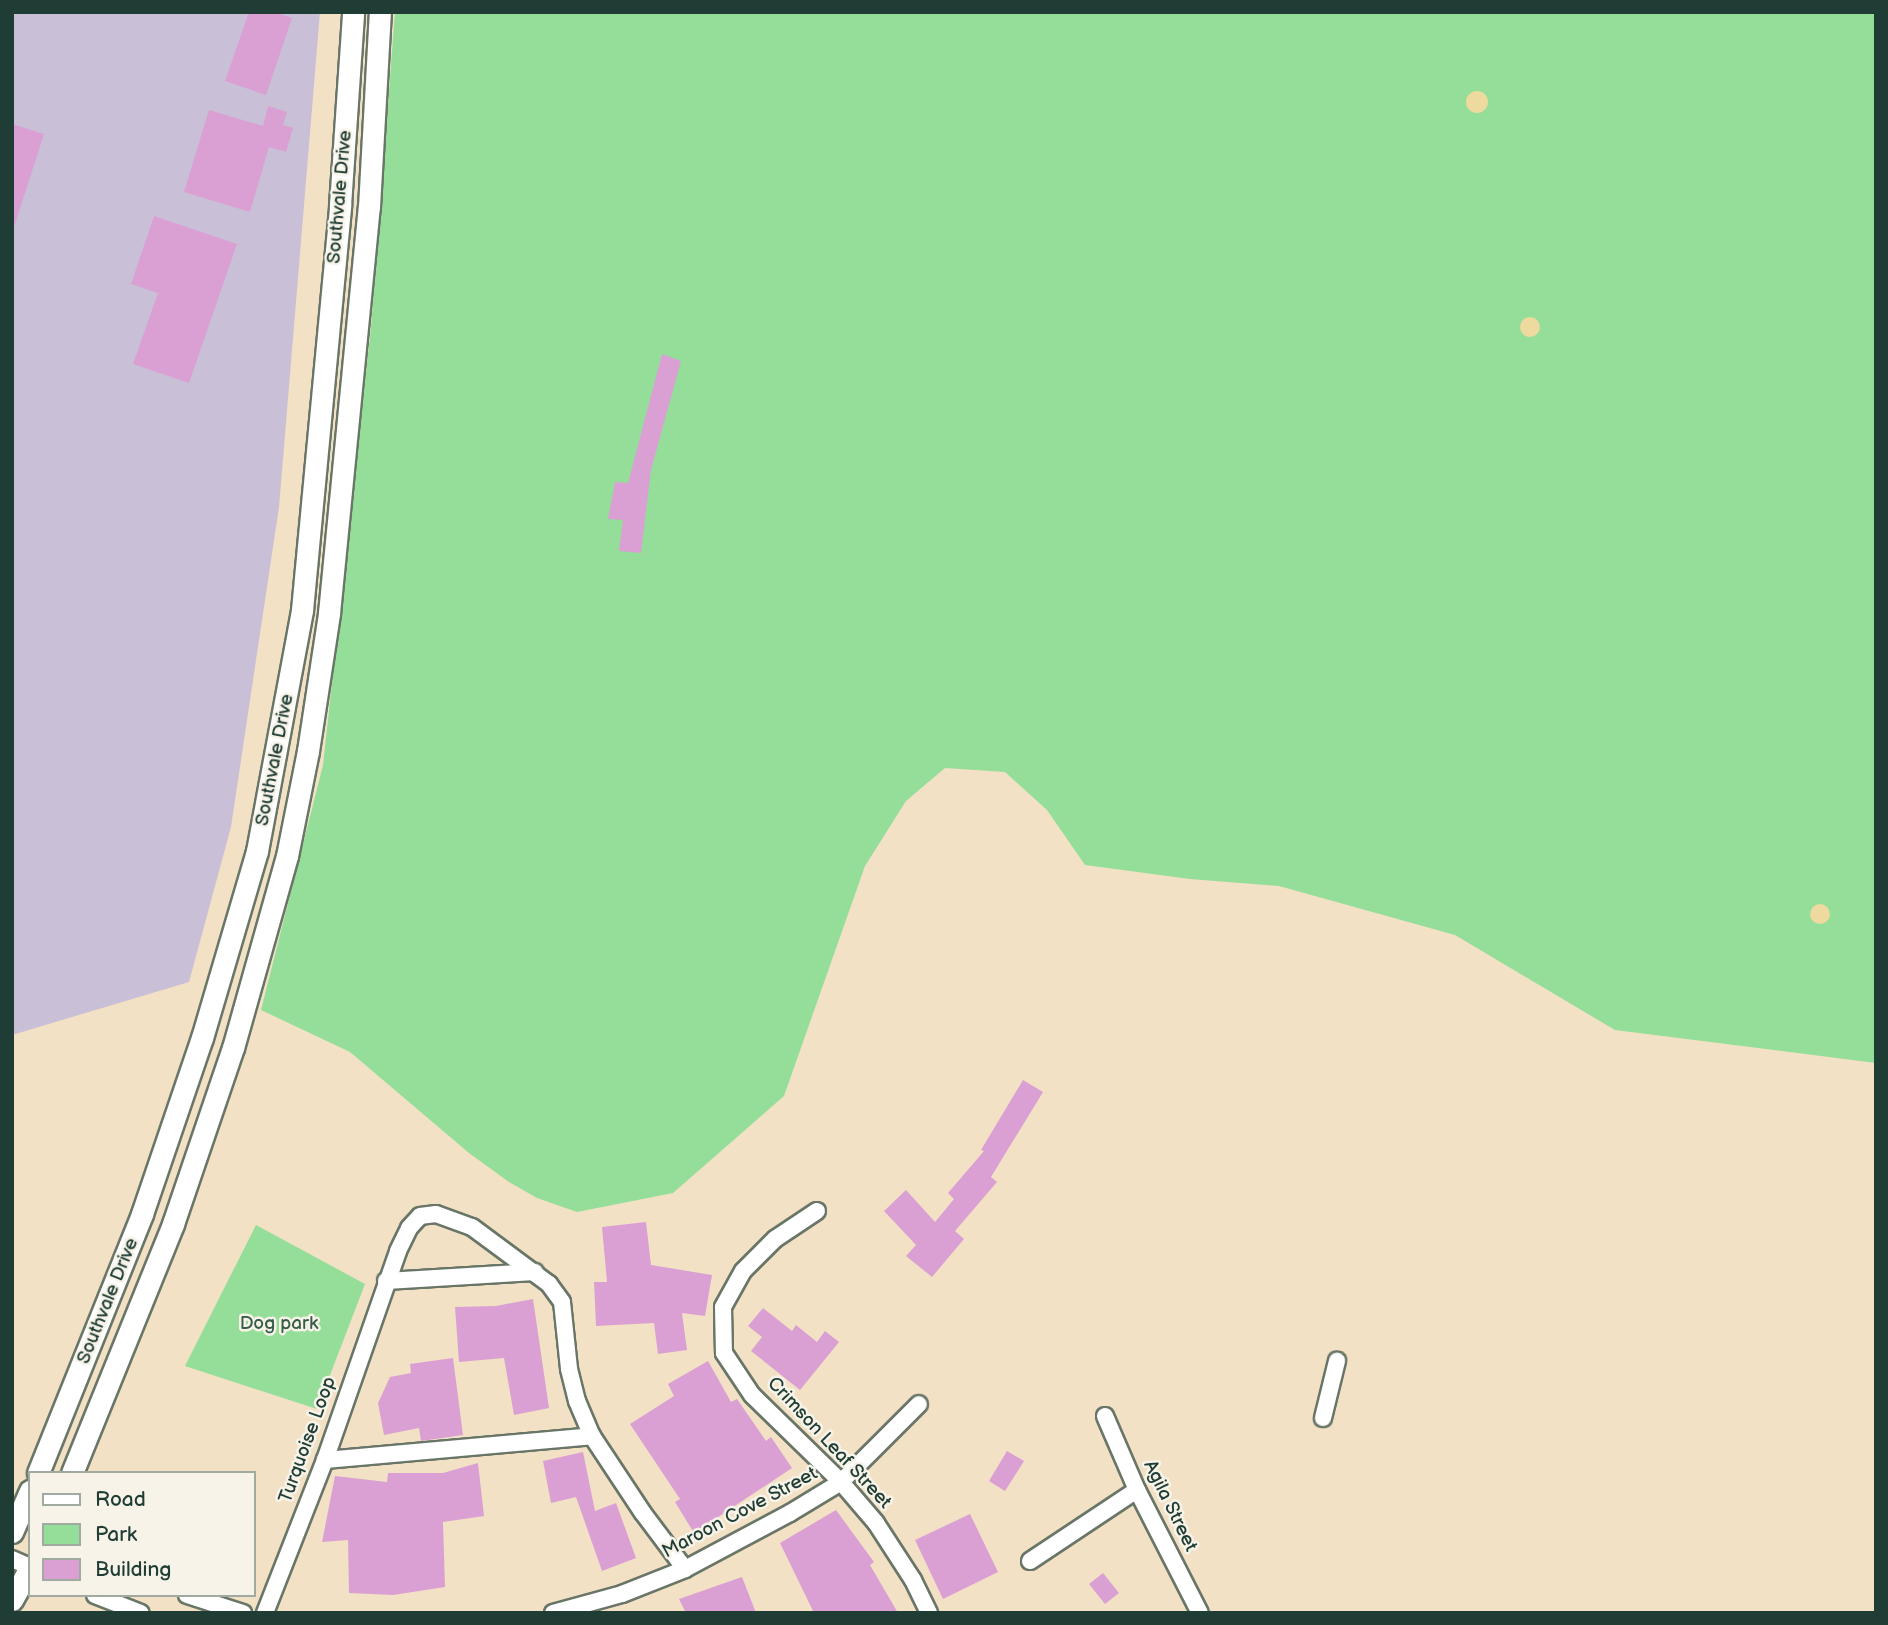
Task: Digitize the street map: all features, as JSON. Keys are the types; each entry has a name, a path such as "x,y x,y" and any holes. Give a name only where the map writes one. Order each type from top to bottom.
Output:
{"street":[{"name":"Southvale Drive","path":"38,1471 142,1214 202,1038 257,851 302,610 339,219 353,12"},
{"name":"Southvale Drive","path":"73,1471 137,1319 173,1224 233,1048 290,843 308,751 329,613 369,206 380,12"},
{"name":"Crimson Leaf Street","path":"817,1211 775,1239 743,1271 723,1307 724,1353 752,1395 841,1482 876,1523 913,1580 929,1613"},
{"name":"Turquoise Loop","path":"265,1613 325,1460 386,1281 409,1228 420,1216 436,1214 472,1227 549,1284 562,1303 569,1369 577,1401 592,1436 643,1513 685,1569"},
{"path":"386,1281 535,1272"},
{"path":"1323,1418 1337,1361"},
{"name":"Maroon Cove Street","path":"553,1613 622,1594 685,1569 790,1513 841,1482 890,1436 919,1404"},
{"name":"Agila Street","path":"1105,1416 1137,1490 1200,1613"},
{"path":"325,1460 592,1436"},
{"path":"1030,1560 1137,1490"},
{"path":"19,1531 28,1498"},
{"path":"12,1559 28,1567"},
{"path":"12,1600 28,1572"},
{"path":"100,1597 141,1613"},
{"path":"193,1597 243,1613"}],"shaded area":[{"path":"12,12 320,12 279,507 231,827 189,982 12,1035"}],"green space":[{"path":"395,12 1876,12 1876,1063 1615,1030 1455,935 1279,886 1190,879 1085,865 1047,810 1005,772 945,768 906,801 865,866 784,1096 673,1193 577,1212 537,1198 509,1182 469,1153 350,1052 261,1010 323,765 371,327"},
{"name":"Dog park","path":"256,1225 365,1284 317,1409 185,1366"}],"sand":[{"path":"1477,91 1485,94 1488,102 1485,110 1477,113 1469,110 1466,102 1469,94"},
{"path":"1530,317 1537,320 1540,327 1537,334 1530,337 1523,334 1520,327 1523,320"},
{"path":"1820,904 1827,907 1830,914 1827,921 1820,924 1813,921 1810,914 1813,907"}],"building":[{"path":"249,12 274,12 292,18 266,95 225,81"},
{"path":"268,106 287,112 283,125 293,128 286,152 269,147 250,212 184,192 209,110 263,126"},
{"path":"12,124 44,134 15,224 12,223"},
{"path":"154,216 237,244 189,383 133,364 158,293 131,284"},
{"path":"662,354 681,361 651,470 641,553 619,551 623,520 608,519 615,482 628,483"},
{"path":"1023,1080 1043,1092 991,1177 997,1182 955,1231 964,1239 932,1277 906,1256 916,1245 884,1211 906,1190 935,1222 954,1199 948,1193 984,1151 981,1150"},
{"path":"646,1222 651,1265 712,1275 705,1316 682,1313 687,1350 658,1354 654,1323 596,1326 594,1282 607,1282 602,1227"},
{"path":"533,1299 549,1408 514,1415 504,1358 459,1362 455,1307 496,1306"},
{"path":"763,1308 792,1331 796,1325 817,1342 825,1331 839,1342 800,1390 751,1351 762,1337 748,1326"},
{"path":"453,1358 463,1435 421,1441 419,1428 384,1435 378,1403 390,1377 411,1373 410,1364"},
{"path":"708,1361 731,1402 737,1399 766,1441 771,1437 792,1468 694,1533 675,1502 680,1499 630,1424 674,1396 668,1384"},
{"path":"1007,1451 1024,1461 1005,1491 989,1481"},
{"path":"583,1452 595,1511 616,1503 636,1558 602,1571 576,1497 551,1503 543,1461"},
{"path":"478,1463 484,1516 443,1522 445,1587 393,1595 349,1593 348,1540 322,1542 335,1476 387,1482 388,1473 443,1473"},
{"path":"836,1510 874,1562 870,1565 898,1613 814,1613 780,1543"},
{"path":"970,1514 998,1572 943,1599 915,1540"},
{"path":"1103,1573 1119,1593 1105,1604 1089,1584"},
{"path":"742,1577 756,1613 686,1613 679,1599"}]}
